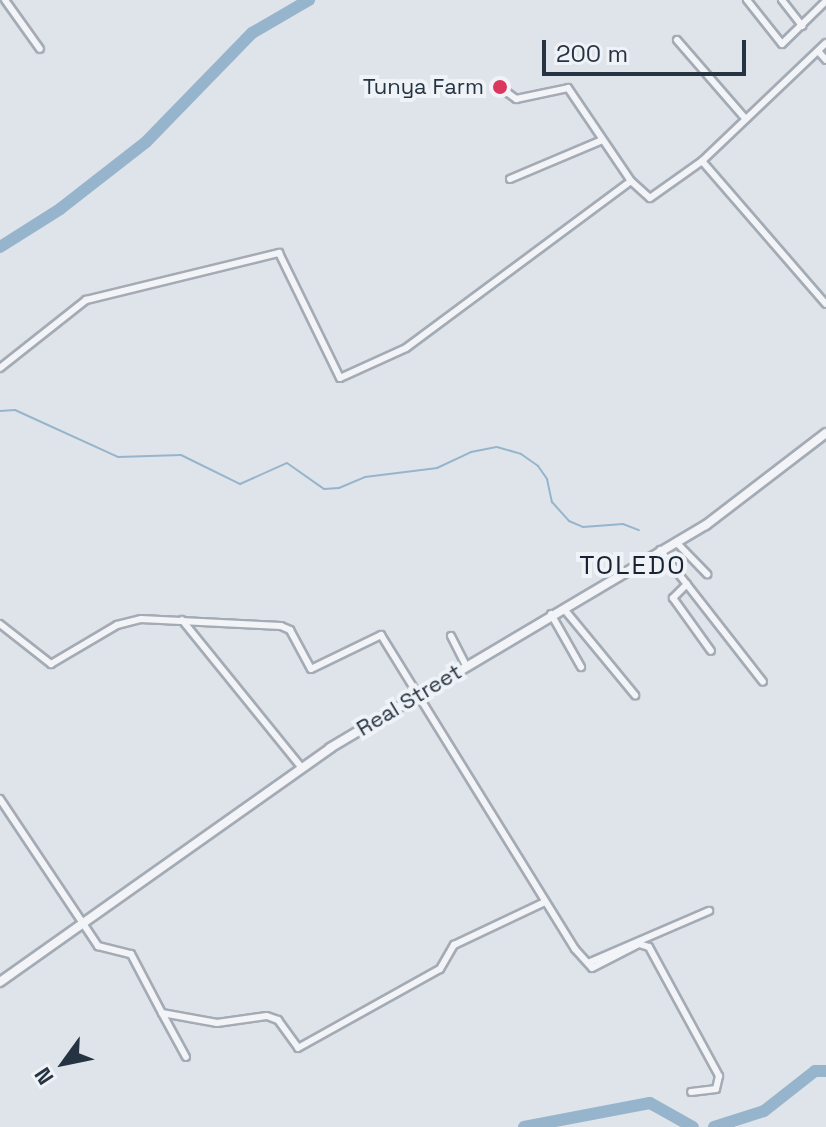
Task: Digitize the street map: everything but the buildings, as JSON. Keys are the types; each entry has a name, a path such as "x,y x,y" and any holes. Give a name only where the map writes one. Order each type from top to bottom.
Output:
{"street":[{"path":"5,0 40,49"},
{"path":"747,0 782,44 823,4"},
{"path":"782,0 802,26"},
{"path":"677,40 744,117"},
{"path":"501,88 516,99 568,88 600,141 631,181 650,198 702,161 744,117 826,43"},
{"path":"818,51 826,60"},
{"path":"510,179 600,141"},
{"path":"702,161 826,304"},
{"path":"0,368 86,300 279,253 340,378 406,348 631,181"},
{"name":"Real Street","path":"0,982 301,767 551,613 729,509 826,433"},
{"path":"676,542 707,574"},
{"path":"660,550 763,682"},
{"path":"687,584 673,598 711,651"},
{"path":"562,607 635,695"},
{"path":"551,613 581,667"},
{"path":"0,624 51,664 117,625 141,619 287,628 311,669 379,633 545,902 592,968 639,944 649,947 719,1076 716,1089 691,1092"},
{"path":"182,620 301,767"},
{"path":"451,636 466,666"},
{"path":"0,799 86,923 98,946 131,954 186,1057"},
{"path":"162,1013 217,1023 267,1016 278,1020 303,1049 440,969 454,945 545,902"},
{"path":"588,963 709,911"}],"waterway":[{"path":"0,247 60,209 146,142 252,33 309,0"},
{"path":"0,411 15,410 118,457 181,455 240,484 287,463 324,489 339,488 365,477 437,468 471,452 497,447 521,454 538,466 547,479 552,502 569,521 583,527 623,524 639,530"},
{"path":"714,1127 764,1111 815,1071 826,1071"},
{"path":"524,1127 650,1103 693,1127"}],"place":[{"name":"Tunya Farm","path":"500,87"}],"district":[{"name":"TOLEDO","path":"633,566"}]}
